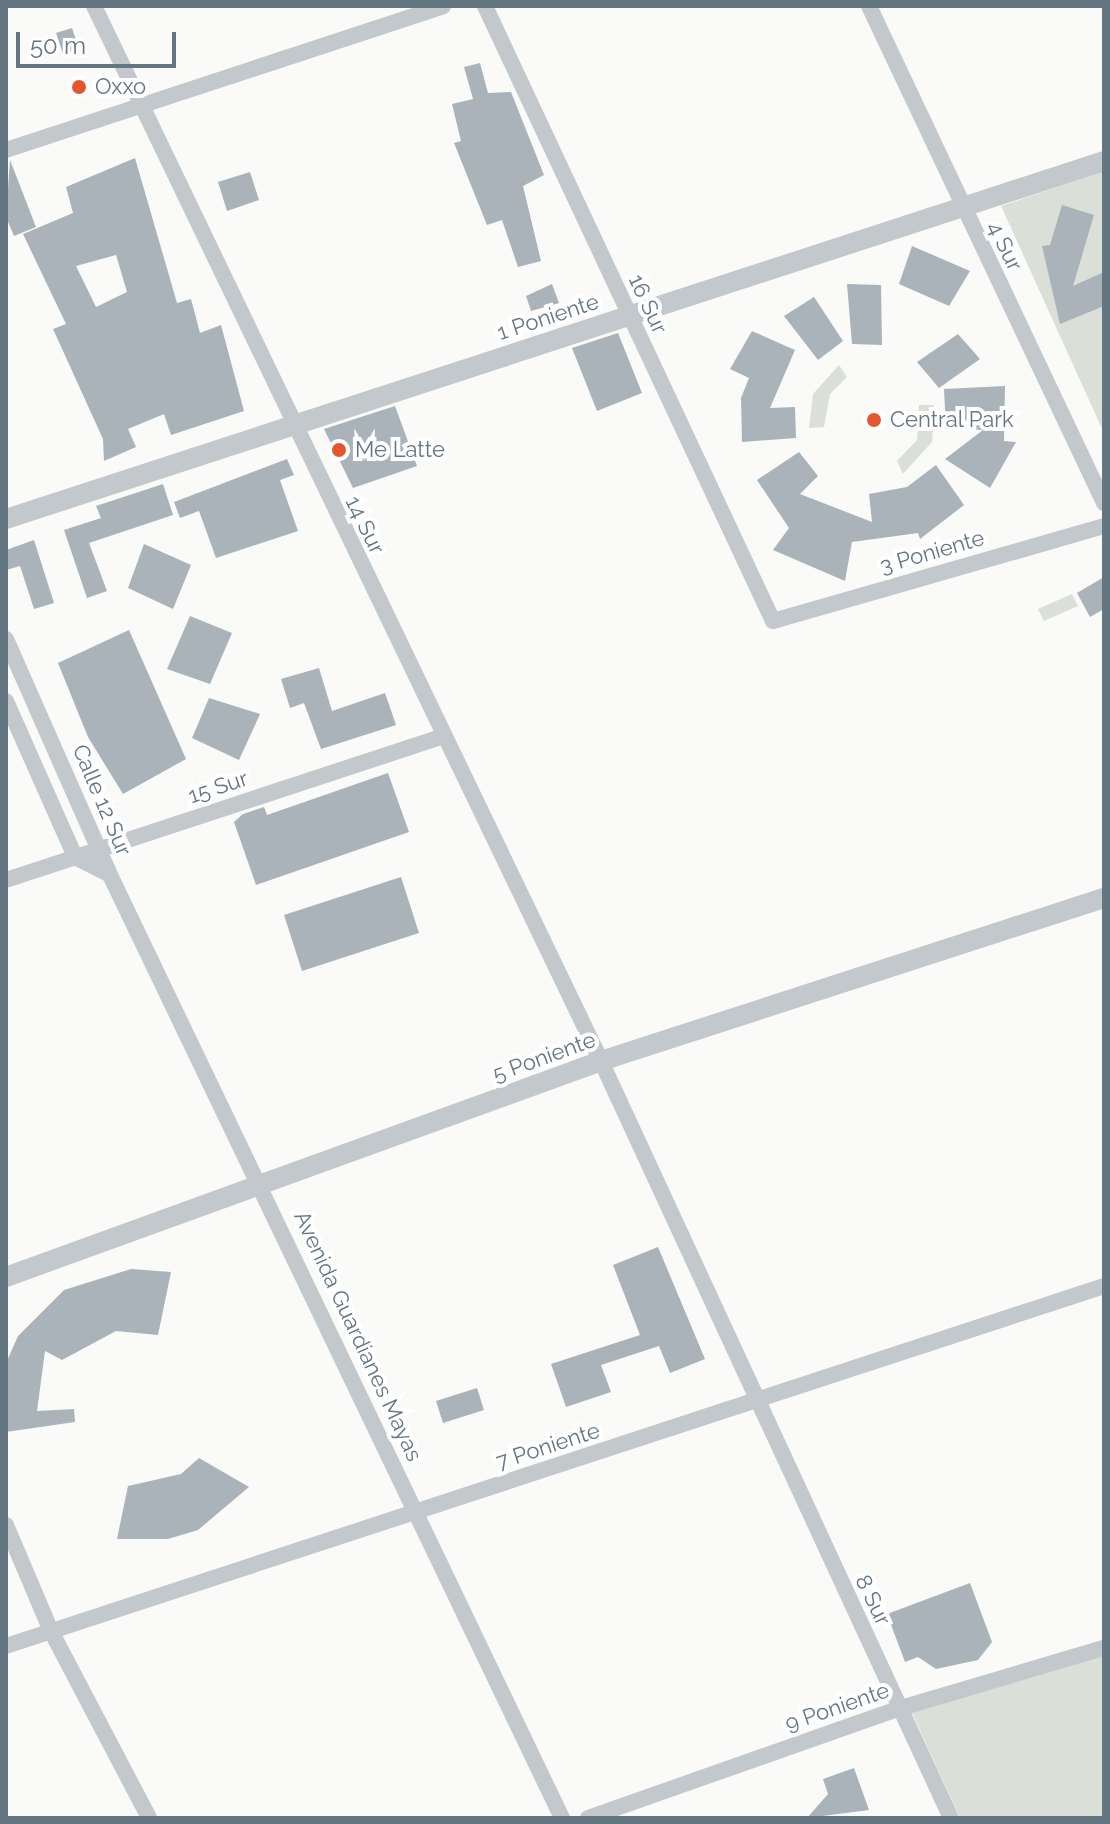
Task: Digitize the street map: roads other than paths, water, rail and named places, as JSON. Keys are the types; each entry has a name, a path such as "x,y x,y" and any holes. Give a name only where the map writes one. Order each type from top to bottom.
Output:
{"street":[{"name":"14 Sur","path":"94,6 144,104 292,426 601,1061"},
{"path":"6,150 443,6"},
{"name":"16 Sur","path":"485,6 773,621"},
{"name":"4 Sur","path":"869,6 1104,503"},
{"name":"1 Poniente","path":"6,519 1104,161"},
{"name":"3 Poniente","path":"773,621 1104,526"},
{"name":"Calle 12 Sur","path":"6,639 103,849 110,875"},
{"path":"6,701 75,857"},
{"name":"15 Sur","path":"6,880 444,736"},
{"name":"Calle 12 Sur","path":"75,857 110,875"},
{"name":"Avenida Guardianes Mayas","path":"110,875 420,1509 562,1818"},
{"name":"5 Poniente","path":"6,1277 263,1187 601,1061 1104,898"},
{"name":"8 Sur","path":"601,1061 752,1402 951,1818"},
{"name":"7 Poniente","path":"6,1646 1104,1286"},
{"path":"6,1525 51,1631 149,1818"},
{"name":"9 Poniente","path":"588,1818 901,1708 1104,1648"}],"place":[{"name":"Oxxo","path":"79,87"},
{"name":"Central Park","path":"874,420"},
{"name":"Me Latte","path":"339,450"}]}
